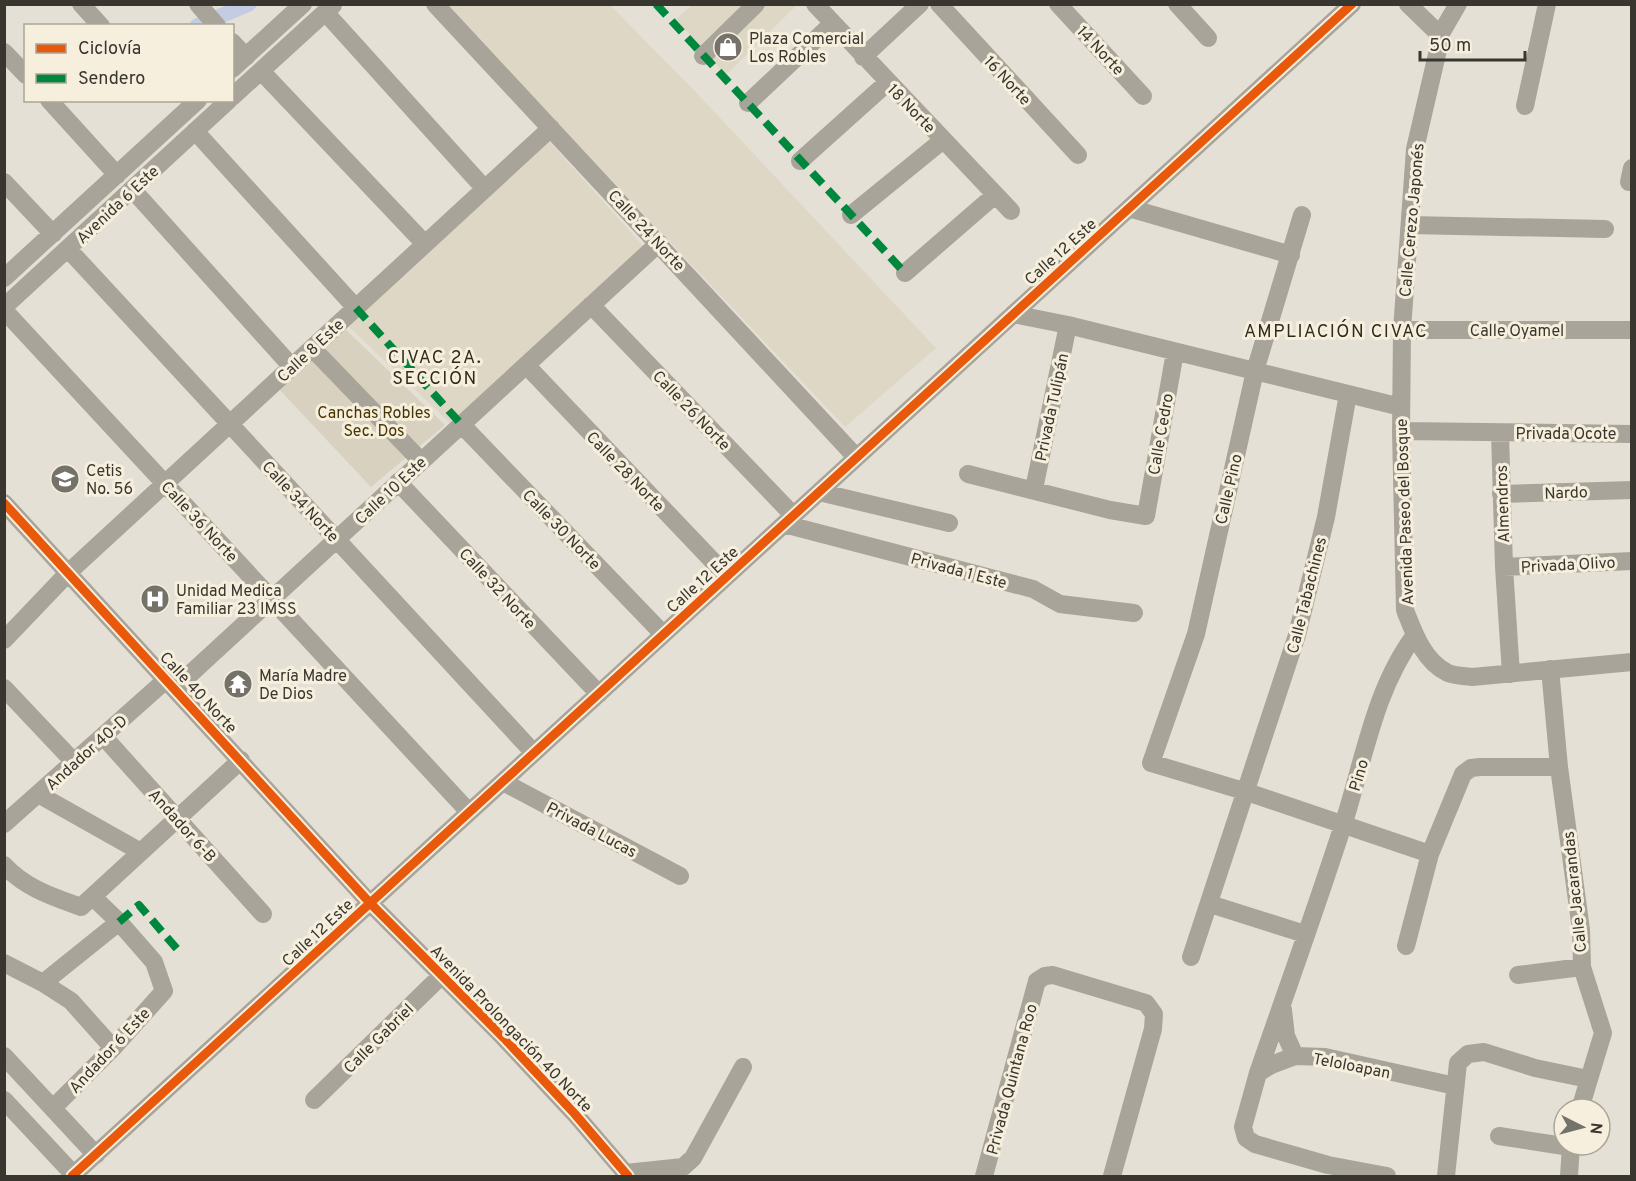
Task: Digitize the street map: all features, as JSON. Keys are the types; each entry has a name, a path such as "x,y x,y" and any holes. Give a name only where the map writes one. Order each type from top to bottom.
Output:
{"street":[{"path":"81,4 99,24"},
{"path":"198,4 215,24"},
{"path":"234,48 239,63 303,4"},
{"name":"Calle 24 Norte","path":"435,4 856,457"},
{"path":"703,56 756,4"},
{"name":"18 Norte","path":"816,4 863,57 1011,211"},
{"path":"863,57 920,4"},
{"name":"16 Norte","path":"939,4 1078,155"},
{"name":"14 Norte","path":"1058,4 1143,96"},
{"path":"1177,4 1208,38"},
{"name":"Calle 12 Este","path":"73,1176 1352,4"},
{"path":"1407,4 1440,35"},
{"name":"Calle Cerezo Japonés","path":"1401,407 1402,330 1415,149 1440,35 1458,4"},
{"path":"1525,106 1547,4"},
{"path":"329,8 486,189"},
{"name":"Avenida 6 Este","path":"234,92 261,71 329,8"},
{"path":"748,103 833,23"},
{"path":"4,52 24,73"},
{"path":"261,71 425,244"},
{"path":"800,160 888,82"},
{"path":"51,102 117,175"},
{"path":"173,102 183,114"},
{"name":"Avenida 6 Este","path":"4,278 196,102"},
{"name":"Avenida 6 Este","path":"4,308 224,102"},
{"name":"Calle 8 Este","path":"6,636 69,572 551,128"},
{"path":"195,131 356,308"},
{"path":"851,215 943,140"},
{"path":"4,182 53,234"},
{"path":"132,189 292,367"},
{"path":"905,273 995,195"},
{"path":"1129,208 1291,255"},
{"name":"Calle Pino","path":"1247,792 1151,763 1196,634 1255,371 1302,215"},
{"path":"1410,225 1605,229"},
{"name":"Calle 10 Este","path":"171,683 272,599 659,243"},
{"name":"Calle 34 Norte","path":"68,249 534,753"},
{"name":"Calle 26 Norte","path":"591,305 789,520"},
{"name":"Calle 36 Norte","path":"4,308 469,812"},
{"name":"Avenida Paseo del Bosque","path":"1013,314 1068,325 1401,407 1405,610 1415,635 1428,657 1448,673 1472,677 1632,662"},
{"name":"Privada Tulipán","path":"1034,489 1068,325"},
{"name":"Calle Oyamel","path":"1402,330 1632,330"},
{"path":"312,348 421,461"},
{"name":"Calle Cedro","path":"1034,489 1110,510 1146,516 1175,352"},
{"name":"Calle 28 Norte","path":"526,365 727,576"},
{"name":"Calle Tabachines","path":"1191,957 1298,635 1326,517 1348,394"},
{"name":"Calle 30 Norte","path":"461,424 663,634"},
{"path":"1401,431 1500,432"},
{"name":"Privada Ocote","path":"1500,432 1632,434"},
{"name":"Almendros","path":"1500,432 1504,567 1511,674"},
{"path":"968,474 1034,489"},
{"name":"Calle 32 Norte","path":"398,482 599,694"},
{"name":"Nardo","path":"1501,494 1632,490"},
{"path":"819,492 950,523"},
{"name":"Calle 40 Norte","path":"4,503 370,903"},
{"name":"Privada 1 Este","path":"789,520 1034,589 1060,604 1134,613"},
{"name":"Privada Olivo","path":"1504,567 1632,561"},
{"name":"Pino","path":"1258,1073 1343,824 1386,683 1400,655 1415,635"},
{"name":"Calle Jacarandas","path":"1550,669 1559,767 1581,930 1582,967 1603,1033 1583,1097"},
{"name":"Andador 40-D","path":"7,818 38,794 103,736 171,683"},
{"path":"4,688 74,762"},
{"name":"Andador 6-B","path":"103,736 263,914"},
{"path":"87,902 241,760"},
{"path":"1406,946 1430,854 1463,774 1471,768 1559,767"},
{"name":"Privada Lucas","path":"503,782 680,876"},
{"path":"1247,792 1430,854"},
{"path":"38,794 141,852"},
{"path":"4,865 15,877 40,892 87,902 119,922 43,982"},
{"name":"Avenida Prolongación 40 Norte","path":"370,903 504,1038 574,1113 627,1175"},
{"path":"1210,904 1305,934"},
{"name":"Andador 6 Este","path":"53,1108 113,1048 164,991 154,962 119,922"},
{"path":"4,963 43,982 71,1001 113,1048"},
{"path":"1518,975 1582,967"},
{"name":"Calle Gabriel","path":"314,1100 441,975"},
{"name":"Privada Quintana Roo","path":"984,1176 1038,981 1045,976 1053,975 1146,1003 1154,1014 1153,1029 1112,1176"},
{"path":"1282,1003 1286,1035 1295,1056"},
{"path":"1446,1176 1458,1063 1468,1054 1484,1052 1535,1068 1588,1079"},
{"path":"4,1056 96,1155"},
{"name":"Teloloapan","path":"1258,1073 1271,1065 1295,1056 1325,1057 1455,1086"},
{"path":"627,1175 683,1167 693,1158 743,1067"},
{"path":"1258,1073 1243,1127 1246,1138 1256,1144 1328,1165 1387,1176"},
{"path":"4,1100 73,1176"},
{"path":"1499,1136 1552,1143"},
{"path":"1569,1176 1570,1157"}],"shaded area":[{"path":"446,5 610,5 690,86 936,348 845,427"},
{"name":"Plaza Comercial Los Robles","path":"692,5 797,5 726,75 676,19"},
{"path":"549,141 644,247 450,423 345,323"}],"green space":[{"name":"Canchas Robles Sec. Dos","path":"342,326 445,425 371,487 277,387"}],"waterway":[{"path":"202,24 249,4"}],"marked path":[{"path":"656,4 905,273"},
{"path":"356,308 461,424"},
{"path":"119,922 139,905 177,949"}],"cycle path":[{"path":"72,1176 1352,4"},
{"path":"4,503 370,903 504,1038 574,1113 628,1176"}],"place":[{"name":"Plaza Comercial Los Robles","path":"728,47"},
{"name":"Cetis No. 56","path":"65,479"},
{"name":"Unidad Medica Familiar 23 IMSS","path":"155,599"},
{"name":"María Madre De Dios","path":"238,684"}],"district":[{"name":"AMPLIACIÓN CIVAC","path":"1336,331"},
{"name":"CIVAC 2A. SECCIÓN","path":"435,367"}]}
